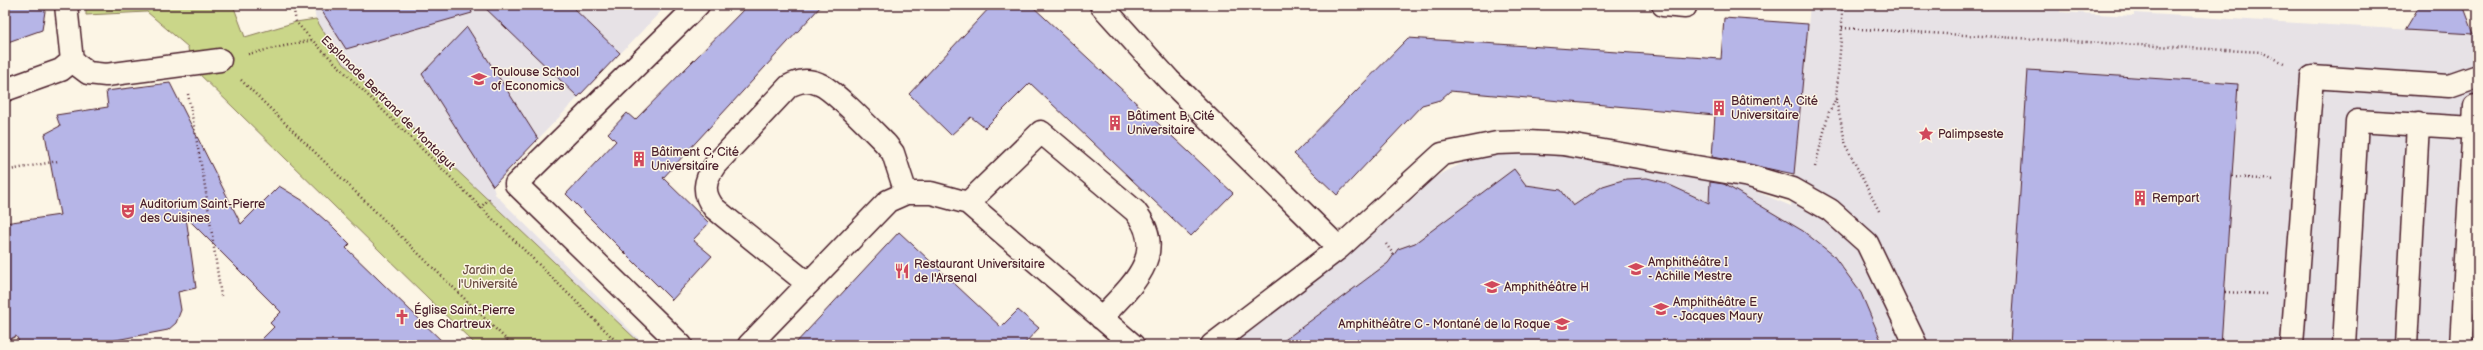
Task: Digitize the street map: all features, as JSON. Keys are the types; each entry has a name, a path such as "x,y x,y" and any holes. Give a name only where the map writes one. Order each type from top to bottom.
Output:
{"street":[{"path":"66,5 72,61 88,73 106,76 220,60"},
{"path":"681,345 516,184 698,5"},
{"path":"1101,5 1169,80 1339,248"},
{"path":"1663,5 1685,7"},
{"path":"5,90 61,70 72,61"},
{"path":"2292,345 2312,77 2449,86 2478,76"},
{"path":"808,284 714,208 707,199 705,187 708,176 715,165 789,86 801,81 808,81 827,88 886,144 893,153 906,193"},
{"path":"2449,86 2476,106 2461,345"},
{"path":"2344,345 2357,121 2474,128"},
{"path":"2406,345 2418,124"},
{"path":"968,203 1040,132 1135,211 1143,222 1148,244 1146,260 1140,276 1101,318"},
{"path":"1212,345 1339,248 1442,154 1497,144 1528,142 1578,146 1749,176 1793,188 1830,210 1867,243 1916,345"},
{"path":"750,345 888,201 906,193 931,193 968,203 1133,345"}],"path":[{"path":"293,5 296,22 312,40"},
{"path":"1816,162 1829,112 1836,99 1842,28 1842,5"},
{"path":"1842,28 2261,52 2312,77"},
{"name":"Esplanade Bertrand de Montaigut","path":"220,60 312,40 620,345"},
{"path":"220,60 512,345"},
{"path":"183,66 206,186 221,296"},
{"path":"5,171 58,161"},
{"path":"2232,177 2253,179"},
{"path":"2225,292 2245,293"}],"shaded area":[{"path":"313,5 667,5 493,186 495,194 645,345 476,345 190,65 244,38 296,22 316,19"},
{"path":"1810,5 1931,5 1931,9 1953,10 1954,5 1995,5 2060,9 2060,12 2134,16 2134,13 2478,34 2478,345 1213,345 1405,192 1491,149 1528,145 1745,187 1791,206"}],"green space":[{"name":"Jardin de l'Université","path":"86,5 233,5 245,37 296,22 316,19 341,61 642,345 476,345 190,65 188,47 147,12 86,15"}],"building":[{"path":"5,5 46,5 42,30 5,43"},
{"path":"318,5 470,5 472,13 346,49"},
{"path":"482,5 570,5 620,53 578,97"},
{"name":"Bâtiment C, Cité Universitaire","path":"748,5 822,5 663,178 709,223 693,240 712,256 672,300 566,194 616,141 608,133 627,113 635,120"},
{"name":"Bâtiment B, Cité Universitaire","path":"992,5 1031,5 1233,193 1191,236 1030,83 985,128 971,117 951,135 909,94"},
{"path":"2420,5 2463,5 2474,34 2405,30"},
{"name":"Bâtiment A, Cité Universitaire","path":"1724,18 1808,24 1794,174 1712,157 1715,115 1450,91 1440,100 1422,105 1337,195 1294,154 1408,38 1721,59"},
{"path":"467,27 538,139 493,186 422,74"},
{"name":"Rempart","path":"2028,70 2238,84 2221,345 2010,345"},
{"path":"170,83 241,224 279,186 302,200 333,227 350,244 346,248 446,345 256,345 274,327 270,323 281,312 186,217 196,288 178,292 181,310 176,323 168,330 90,345 21,345 16,336 5,342 5,223 60,215 45,134 60,126 56,115 108,107 106,91"},
{"path":"1514,169 1526,185 1561,190 1573,206 1603,186 1626,179 1647,178 1663,182 1709,203 1710,182 1724,184 1803,231 1833,255 1861,293 1883,345 1278,345 1388,263 1398,249 1415,243"},
{"name":"Restaurant Universitaire de l'Arsenal","path":"899,232 1001,327 1018,310 1039,328 1023,345 794,345"}],"place":[{"name":"Toulouse School of Economics","path":"479,79"},
{"name":"Bâtiment A, Cité Universitaire","path":"1719,108"},
{"name":"Bâtiment B, Cité Universitaire","path":"1115,123"},
{"name":"Palimpseste","path":"1926,134"},
{"name":"Bâtiment C, Cité Universitaire","path":"639,159"},
{"name":"Rempart","path":"2140,198"},
{"name":"Auditorium Saint-Pierre des Cuisines","path":"128,211"},
{"name":"Amphithéâtre I - Achille Mestre","path":"1636,269"},
{"name":"Restaurant Universitaire de l'Arsenal","path":"902,271"},
{"name":"Amphithéâtre H","path":"1492,287"},
{"name":"Amphithéâtre E - Jacques Maury","path":"1661,309"},
{"name":"Église Saint-Pierre des Chartreux","path":"402,317"},
{"name":"Amphithéâtre C - Montané de la Roque","path":"1562,324"}]}
